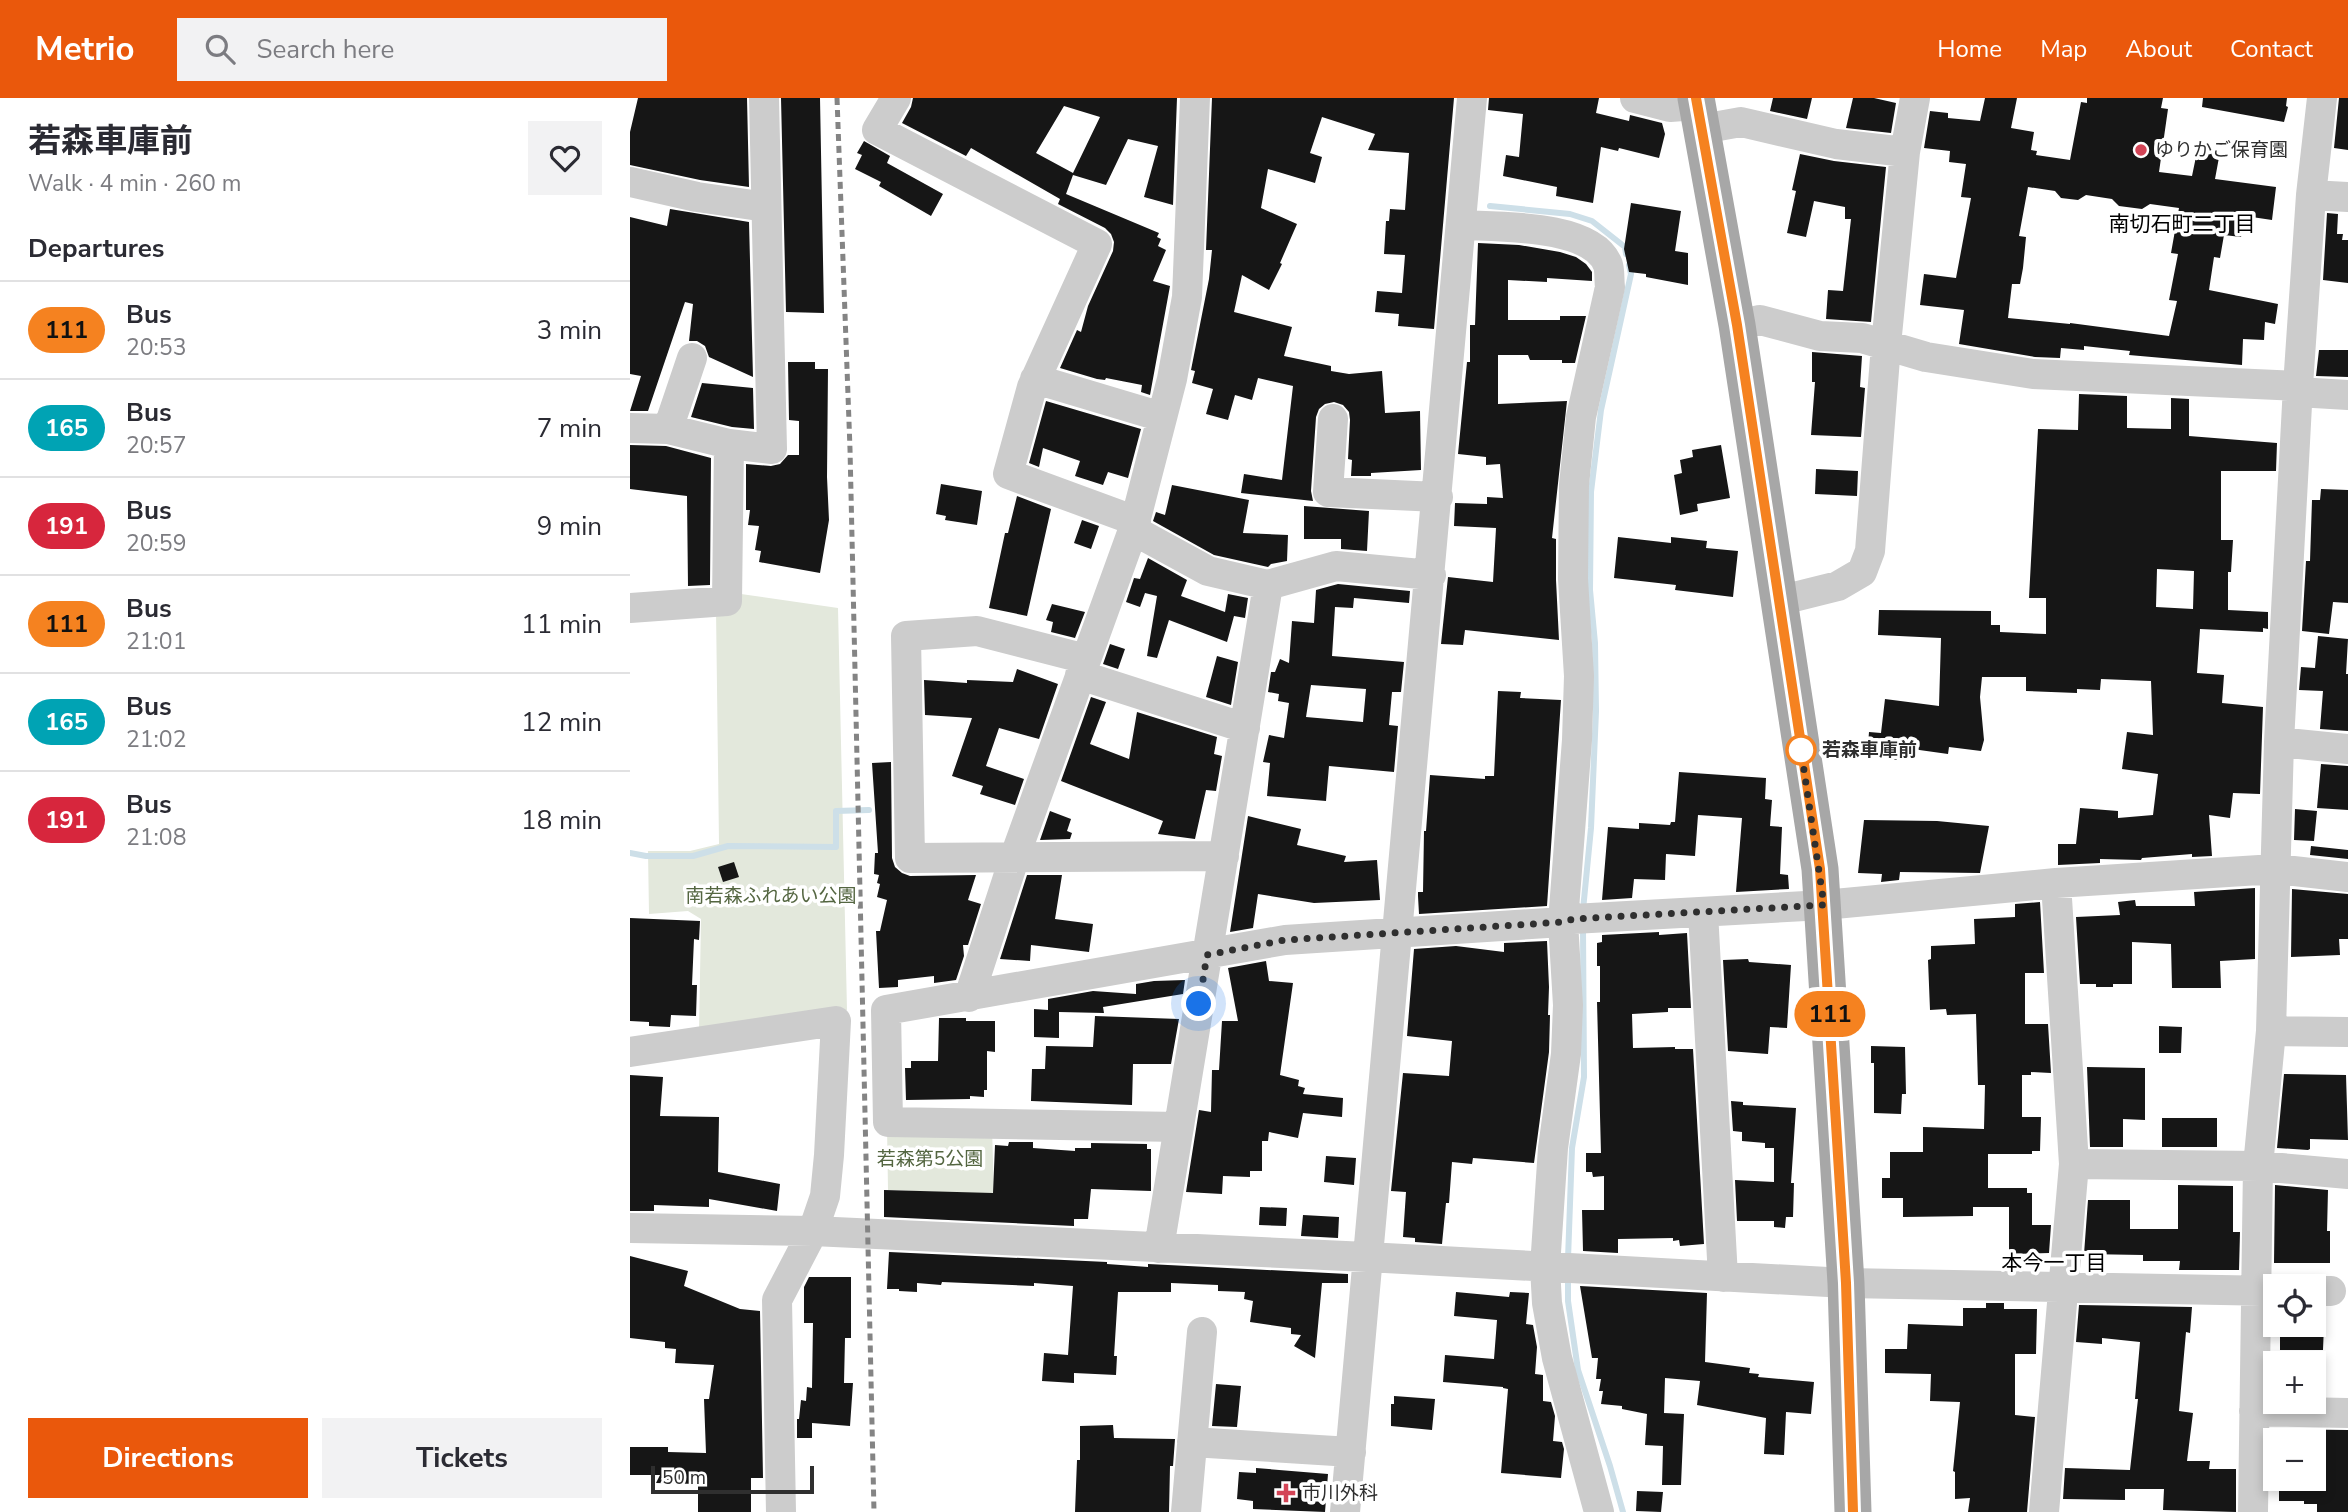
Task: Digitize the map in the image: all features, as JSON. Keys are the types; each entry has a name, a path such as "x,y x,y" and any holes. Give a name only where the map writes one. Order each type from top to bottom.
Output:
{"main road":[{"path":"1698,111 1737,325 1824,905 1846,1283 1853,1512"}],"street":[{"path":"630,428 668,429 729,444 772,449 764,98"},
{"path":"896,98 877,130 1097,243 1035,379 1008,474 1134,525 1208,571 1268,585 1336,566 1431,575"},
{"path":"969,997 1014,856 1134,525 1172,379 1187,297 1195,98"},
{"path":"1345,1512 1472,98"},
{"path":"1635,98 1836,144 1905,152"},
{"path":"1778,601 1838,586 1862,572 1870,551 1905,152 1915,98"},
{"path":"2265,1274 2258,1166 2271,1031 2279,742 2298,389 2311,195 2322,98"},
{"path":"630,182 697,198 766,207"},
{"path":"2311,195 2348,197"},
{"path":"1462,225 1535,230 1569,236 1594,245 1608,265 1610,287 1581,418 1574,485 1573,579 1579,676 1576,920 1566,1054 1553,1148 1560,1268 1547,1303 1557,1357 1599,1512"},
{"path":"1737,325 1760,320 1820,335 1862,338 1926,358 2033,374 2298,389 2348,395"},
{"path":"668,429 692,358"},
{"path":"1035,379 1162,417"},
{"path":"1333,419 1328,492 1438,497"},
{"path":"630,608 727,601 729,444"},
{"path":"1159,1248 1268,585"},
{"path":"1224,856 910,858 906,636 977,631 1083,667 1245,728"},
{"path":"2279,742 2348,749"},
{"path":"1179,1127 888,1122 886,1010 1285,940 1824,905 2056,883 2275,869 2348,877"},
{"path":"2044,1512 2074,1164 2056,883"},
{"path":"1703,912 1723,1277"},
{"path":"630,1052 836,1021 825,1196 813,1231 777,1300 782,1512"},
{"path":"2271,1031 2348,1032"},
{"path":"2074,1164 2258,1166 2348,1174"},
{"path":"630,1228 813,1231 1846,1283 2263,1290"},
{"path":"2253,1512 2254,1411 2263,1320"},
{"path":"1186,1512 1202,1332"},
{"path":"2254,1411 2348,1413"},
{"path":"1192,1442 1350,1452"}],"green space":[{"name":"南若森ふれあい公園","path":"741,594 838,608 847,1010 699,1032 701,919 688,911 649,914 648,851 690,851 719,844 716,609"},
{"name":"若森第5公園","path":"887,1126 992,1128 994,1194 888,1190"}],"building":[{"path":"638,98 747,98 749,187 630,165 630,132"},
{"path":"781,98 820,98 824,313 786,312"},
{"path":"913,98 1177,98 1173,205 1144,197 1158,146 1128,139 1106,185 1073,175 1066,194 1159,233 1157,237 1161,239 1158,246 1166,250 1153,281 1170,286 1150,395 1141,392 1142,385 1106,378 1097,379 1060,368 1077,330 1081,332 1088,306 1113,251 1111,234 1105,228 1058,204 1060,199 971,148 966,156 902,123","holes":["1064,106 1100,117 1073,173 1036,153"]},
{"path":"1212,98 1454,98 1434,329 1398,326 1399,314 1375,312 1377,291 1402,293 1405,255 1384,254 1386,221 1389,221 1390,209 1405,210 1409,153 1368,150 1375,134 1322,117 1310,153 1322,157 1315,183 1268,169 1261,208 1297,224 1269,290 1242,275 1234,312 1292,327 1284,356 1331,366 1331,371 1349,374 1382,371 1385,413 1420,411 1421,470 1351,476 1352,460 1348,459 1349,412 1343,405 1334,402 1319,409 1316,417 1311,491 1313,501 1241,493 1244,474 1282,480 1293,386 1258,378 1252,400 1235,395 1228,420 1206,414 1213,389 1192,383 1195,371 1191,370 1212,250 1206,250"},
{"path":"1489,98 1599,98 1596,113 1629,121 1630,115 1662,123 1665,134 1659,158 1619,148 1618,151 1601,147 1593,203 1556,196 1557,187 1503,176 1506,155 1519,157 1523,114 1488,110"},
{"path":"1773,98 1812,98 1807,119 1770,111"},
{"path":"1853,98 1874,98 1896,103 1891,133 1846,128"},
{"path":"1985,98 2017,98 2011,128 2034,132 2031,150 2037,151 2036,155 2070,160 2081,102 2087,103 2087,98 2163,98 2161,108 2168,109 2159,172 2192,176 2198,147 2220,152 2215,179 2276,187 2272,220 2245,216 2241,237 2224,235 2220,258 2214,257 2209,290 2278,304 2275,324 2265,322 2264,340 2243,339 2242,365 2129,355 2130,351 2084,346 2084,350 2061,348 2060,358 2035,357 1959,344 1964,310 1920,305 1924,274 1956,278 1971,198 1961,197 1966,164 1949,162 1950,151 1924,148 1930,111 1948,113 1948,118 1980,121","holes":["2028,187 2055,191 2061,198 2078,200 2086,195 2112,199 2119,206 2142,209 2150,204 2179,208 2171,253 2178,254 2169,300 2177,301 2169,336 2008,318 2012,284 2020,284 2023,268 2026,237 2019,236"]},
{"path":"2203,98 2287,98 2288,107 2284,122 2202,107"},
{"path":"2339,98 2348,98 2348,150 2334,148"},
{"path":"864,141 890,156 887,163 943,194 931,216 879,186 881,182 855,169 862,155 857,153"},
{"path":"1800,154 1886,167 1871,322 1826,319 1828,290 1843,291 1851,219 1845,219 1845,207 1814,201 1806,237 1787,233"},
{"path":"1631,203 1681,211 1675,251 1688,253 1688,285 1629,272 1624,249"},
{"path":"670,209 749,222 753,377 709,357 705,346 697,341 689,341 693,304 685,302 648,411 630,411 641,376 630,374 630,217 667,226"},
{"path":"2327,213 2338,214 2337,234 2343,234 2342,240 2348,240 2348,283 2323,280"},
{"path":"1478,243 1519,245 1560,252 1576,257 1592,272 1592,281 1547,278 1547,282 1508,280 1508,320 1560,320 1560,316 1586,316 1575,363 1562,363 1562,360 1530,360 1528,355 1498,355 1498,404 1567,401 1552,538 1556,539 1559,640 1465,630 1463,645 1441,644 1448,577 1493,582 1496,528 1454,526 1455,503 1487,504 1487,497 1503,498 1500,464 1486,465 1486,457 1458,454 1467,362 1470,362 1470,325 1475,325"},
{"path":"2319,350 2348,350 2348,377 2316,376"},
{"path":"1812,352 1862,356 1860,387 1865,388 1861,437 1811,435 1815,382 1812,382"},
{"path":"788,362 815,362 815,369 828,369 829,520 820,573 759,562 761,551 755,550 759,526 748,525 750,510 746,510 746,464 771,466 780,464 788,455 799,455 799,421 789,420"},
{"path":"702,383 753,388 754,429 732,427 691,417"},
{"path":"2079,394 2127,396 2127,428 2171,429 2171,398 2189,399 2189,436 2277,443 2276,471 2221,471 2221,540 2233,540 2231,572 2228,572 2228,610 2268,612 2268,629 2263,628 2263,632 2200,629 2197,673 2224,675 2222,703 2263,707 2260,794 2233,793 2230,818 2209,815 2212,856 2192,857 2192,854 2141,860 2100,859 2100,863 2058,865 2058,844 2076,844 2080,808 2118,811 2118,818 2153,815 2158,774 2122,769 2127,732 2153,735 2151,681 2101,679 2100,690 2077,689 2077,693 2026,691 2026,677 1982,677 1980,697 1984,740 1981,751 1949,747 1948,754 1898,747 1897,760 1867,757 1869,732 1881,733 1885,699 1939,706 1941,638 1878,635 1879,610 1991,611 1991,625 2000,625 2000,632 2046,634 2046,598 2029,598 2038,429 2078,430","holes":["2157,569 2194,571 2193,609 2156,607"]},
{"path":"1046,401 1141,429 1128,478 1108,472 1103,485 1075,476 1080,461 1043,448 1039,467 1029,463"},
{"path":"630,445 666,446 711,458 710,585 688,586 687,496 630,489"},
{"path":"1721,445 1730,498 1697,504 1698,511 1680,515 1674,475 1682,473 1680,460 1693,457 1692,450"},
{"path":"1816,469 1858,471 1857,496 1815,494"},
{"path":"941,484 982,491 977,525 945,520 946,516 936,514"},
{"path":"1172,485 1249,500 1243,533 1288,535 1287,561 1268,567 1214,555 1153,521 1156,512 1165,515"},
{"path":"2321,489 2348,490 2348,603 2333,602 2329,634 2302,631 2306,561 2310,561 2312,500 2320,500"},
{"path":"1017,496 1051,509 1027,616 989,608 1005,533 1008,533"},
{"path":"1304,506 1369,511 1367,551 1341,549 1341,539 1304,539"},
{"path":"1082,520 1099,526 1091,549 1074,543"},
{"path":"1618,537 1671,543 1671,537 1707,541 1706,548 1738,551 1733,597 1675,590 1676,585 1614,578"},
{"path":"1148,558 1187,580 1181,596 1225,612 1228,594 1248,598 1245,618 1234,616 1227,642 1169,620 1157,658 1147,656 1157,596 1145,593 1140,607 1126,602 1134,578 1140,579"},
{"path":"1338,584 1410,591 1409,603 1354,598 1353,608 1335,607 1332,656 1404,662 1401,692 1392,692 1389,725 1398,726 1394,772 1329,766 1326,801 1267,796 1270,763 1263,762 1269,735 1284,738 1289,703 1278,701 1279,694 1268,692 1271,672 1275,672 1280,659 1289,663 1292,621 1314,623 1316,590","holes":["1311,685 1366,689 1363,722 1306,717"]},
{"path":"1052,604 1085,612 1075,638 1051,632 1053,622 1046,620"},
{"path":"2318,636 2348,639 2348,731 2320,729 2323,691 2299,690 2301,667 2315,668"},
{"path":"1110,644 1125,649 1118,669 1103,664"},
{"path":"1217,656 1238,662 1231,705 1206,697"},
{"path":"1017,669 1058,684 1039,739 999,728 986,766 1024,779 1015,805 980,794 983,786 952,776 972,718 925,715 924,680 1013,682"},
{"path":"1498,691 1521,692 1520,698 1561,700 1547,906 1419,914 1418,892 1423,892 1424,831 1430,775 1485,779 1485,776 1494,776"},
{"path":"1091,697 1106,702 1090,744 1129,759 1137,712 1217,737 1214,754 1222,756 1216,791 1206,790 1195,839 1158,834 1163,821 1061,781"},
{"path":"891,762 892,858 895,867 910,876 976,875 968,900 981,904 968,945 963,945 964,956 956,980 934,983 934,976 898,980 898,987 879,988 876,931 880,931 887,900 877,897 879,875 874,874 875,853 878,853 872,763"},
{"path":"2321,764 2348,766 2348,810 2317,808"},
{"path":"1679,772 1766,778 1765,799 1772,800 1770,826 1782,827 1780,874 1788,875 1789,889 1736,892 1742,818 1698,815 1695,856 1666,854 1665,880 1634,879 1632,898 1602,900 1608,827 1639,829 1639,823 1670,825 1675,822"},
{"path":"2295,809 2317,811 2314,841 2294,840"},
{"path":"1050,811 1071,819 1067,831 1072,833 1070,839 1040,840"},
{"path":"1248,816 1301,829 1297,845 1346,856 1344,862 1377,860 1380,900 1314,903 1258,894 1253,928 1230,932"},
{"path":"1864,820 1937,821 1989,826 1980,873 1900,872 1899,880 1881,882 1882,874 1858,873"},
{"path":"2311,846 2348,850 2348,859 2310,855"},
{"path":"734,862 739,877 723,882 718,867"},
{"path":"1027,875 1062,875 1055,919 1093,924 1089,952 1031,945 1030,961 1000,959"},
{"path":"2255,888 2255,959 2220,961 2221,988 2172,988 2171,944 2132,942 2132,984 2096,987 2096,984 2080,984 2076,917 2120,915 2118,902 2135,900 2136,906 2195,906 2194,892"},
{"path":"2292,889 2348,894 2348,939 2339,939 2340,955 2291,957"},
{"path":"2040,902 2044,973 2025,973 2025,1024 2048,1024 2051,1073 2031,1072 2031,1075 2022,1075 2022,1117 2041,1117 2040,1151 2032,1151 2032,1154 1988,1154 1988,1188 2027,1188 2027,1193 2032,1193 2032,1225 2051,1225 2049,1253 2009,1254 2009,1207 1973,1207 1973,1216 1903,1217 1903,1198 1882,1198 1882,1178 1890,1178 1890,1152 1923,1152 1923,1127 1984,1129 1985,1085 1978,1085 1976,1014 1947,1015 1946,1009 1930,1010 1928,960 1931,959 1931,946 1975,944 1974,919 2015,917 2015,904"},
{"path":"630,918 700,921 699,940 694,939 692,985 697,985 696,1016 671,1015 670,1027 649,1026 649,1022 630,1021"},
{"path":"1659,932 1659,935 1687,933 1691,1008 1668,1008 1668,1012 1632,1014 1633,1048 1693,1049 1704,1244 1680,1246 1679,1240 1673,1241 1673,1238 1618,1239 1618,1253 1583,1251 1582,1210 1604,1210 1604,1176 1593,1177 1592,1172 1586,1172 1586,1153 1601,1153 1597,1002 1600,1002 1600,966 1597,966 1597,943 1602,942 1602,935"},
{"path":"1547,941 1549,1052 1534,1163 1473,1158 1472,1164 1452,1162 1442,1244 1415,1242 1415,1238 1403,1237 1406,1192 1391,1191 1403,1073 1449,1076 1452,1041 1407,1036 1414,949 1456,946 1504,952 1504,943"},
{"path":"1748,959 1749,962 1791,965 1787,1028 1770,1027 1768,1054 1728,1051 1723,960"},
{"path":"1266,961 1269,981 1293,983 1280,1075 1299,1080 1298,1086 1305,1088 1303,1094 1343,1098 1342,1117 1303,1113 1298,1138 1269,1132 1268,1141 1262,1141 1262,1171 1250,1171 1250,1177 1223,1176 1222,1194 1186,1192 1199,1110 1211,1112 1212,1070 1219,1070 1222,1021 1238,1021 1228,968"},
{"path":"1185,980 1183,994 1103,1007 1104,1013 1059,1012 1059,1038 1034,1037 1034,1009 1048,1010 1048,999 1093,991 1136,994 1136,984"},
{"path":"1095,1016 1179,1019 1171,1064 1133,1064 1132,1105 1031,1101 1032,1069 1045,1069 1046,1046 1093,1047"},
{"path":"939,1018 995,1021 995,1052 987,1051 987,1090 984,1090 984,1097 906,1100 905,1068 911,1068 911,1061 938,1061"},
{"path":"2159,1026 2182,1027 2181,1053 2159,1053"},
{"path":"1871,1046 1905,1047 1906,1094 1902,1094 1901,1114 1874,1113 1874,1063 1871,1063"},
{"path":"2087,1067 2145,1068 2145,1120 2123,1119 2123,1147 2090,1147"},
{"path":"2284,1074 2346,1075 2348,1140 2310,1139 2308,1150 2277,1148"},
{"path":"630,1075 663,1077 660,1116 719,1117 718,1172 780,1184 777,1211 709,1199 709,1207 654,1205 654,1211 630,1211"},
{"path":"1731,1101 1743,1102 1743,1105 1796,1108 1791,1183 1794,1183 1793,1217 1786,1217 1785,1228 1774,1227 1774,1221 1737,1221 1735,1180 1774,1182 1774,1148 1765,1148 1765,1143 1742,1141 1742,1132 1733,1131"},
{"path":"2162,1118 2217,1118 2217,1147 2162,1147"},
{"path":"1009,1142 1033,1142 1033,1148 1075,1151 1075,1148 1091,1148 1091,1143 1147,1144 1147,1149 1151,1149 1151,1191 1091,1189 1088,1219 1074,1219 1074,1226 884,1217 884,1190 993,1193 995,1145 1008,1146"},
{"path":"1326,1156 1356,1158 1354,1185 1324,1182"},
{"path":"2178,1185 2233,1186 2233,1232 2240,1232 2239,1270 2179,1270 2180,1261 2143,1261 2143,1255 2084,1254 2088,1200 2130,1200 2130,1229 2178,1229"},
{"path":"2275,1185 2328,1190 2327,1231 2330,1231 2330,1263 2274,1263"},
{"path":"1260,1207 1287,1208 1286,1226 1259,1225"},
{"path":"1303,1215 1339,1217 1338,1238 1301,1236"},
{"path":"889,1252 1107,1262 1148,1267 1148,1264 1348,1274 1348,1283 1322,1283 1315,1358 1294,1346 1301,1335 1291,1334 1291,1328 1250,1322 1253,1301 1244,1299 1245,1292 1218,1291 1218,1285 1171,1283 1171,1292 1118,1292 1114,1356 1117,1356 1116,1375 1074,1373 1074,1383 1042,1381 1044,1353 1068,1355 1073,1286 942,1282 941,1285 917,1283 917,1292 887,1289"},
{"path":"630,1256 688,1271 684,1286 740,1309 760,1311 763,1478 751,1478 751,1512 698,1512 698,1484 656,1483 660,1475 630,1475 630,1447 668,1447 668,1452 706,1453 704,1399 709,1399 714,1365 675,1363 676,1349 665,1348 665,1342 630,1338"},
{"path":"809,1277 851,1277 851,1338 845,1338 844,1383 853,1383 850,1426 812,1423 812,1438 797,1438 801,1400 806,1401 807,1387 812,1388 813,1323 804,1323 804,1287"},
{"path":"1580,1286 1707,1293 1705,1362 1750,1368 1749,1373 1759,1374 1758,1377 1814,1382 1811,1414 1786,1412 1784,1455 1764,1454 1766,1418 1697,1405 1700,1381 1665,1378 1664,1413 1684,1414 1681,1485 1662,1485 1663,1446 1645,1445 1647,1414 1622,1409 1622,1406 1601,1404 1601,1379 1596,1379 1598,1358 1592,1358"},
{"path":"1456,1292 1509,1297 1510,1292 1529,1293 1526,1324 1533,1325 1537,1347 1535,1374 1543,1375 1543,1401 1551,1402 1555,1416 1553,1441 1562,1442 1564,1449 1561,1478 1501,1473 1508,1389 1443,1382 1445,1355 1494,1359 1497,1320 1454,1316"},
{"path":"1986,1303 2004,1303 2004,1309 2037,1309 2036,1354 2015,1354 2015,1415 2035,1417 2027,1512 1968,1512 1970,1498 1955,1499 1953,1471 1960,1402 1930,1401 1931,1374 1885,1373 1885,1349 1907,1349 1908,1324 1963,1326 1963,1308 1986,1308"},
{"path":"2079,1305 2192,1307 2190,1333 2186,1332 2179,1411 2193,1413 2187,1461 2210,1461 2209,1469 2236,1469 2236,1512 2163,1510 2164,1489 2125,1489 2125,1500 2063,1499 2065,1468 2130,1470 2138,1399 2135,1399 2140,1342 2102,1338 2102,1344 2076,1342"},
{"path":"2280,1337 2324,1337 2323,1350 2280,1350"},
{"path":"1216,1384 1241,1386 1237,1427 1212,1426"},
{"path":"1394,1396 1435,1399 1432,1430 1391,1426 1391,1404 1394,1404"},
{"path":"1113,1425 1114,1438 1175,1439 1173,1466 1170,1466 1169,1512 1075,1512 1080,1426"},
{"path":"2326,1430 2348,1430 2348,1512 2317,1512 2317,1504 2279,1501 2279,1491 2326,1491"},
{"path":"1256,1468 1328,1474 1325,1512 1253,1509 1253,1501 1237,1499 1239,1472 1256,1473"},
{"path":"1637,1491 1663,1492 1661,1512 1636,1511"}],"waterway":[{"path":"1490,206 1570,214 1592,221 1625,247 1626,254"},
{"path":"1583,910 1591,828 1596,711 1595,643 1590,590 1591,492 1601,410 1631,274 1629,265"},
{"path":"630,853 646,856 693,856 728,846 836,847 836,811 869,810"},
{"path":"1568,1259 1572,1148 1584,1077 1583,928"},
{"path":"1568,1277 1568,1301 1578,1370 1623,1512"}],"railway":[{"path":"837,98 850,449 874,1512"}],"bus line":[{"name":"111","path":"1696,98 1737,325 1824,905 1846,1283 1853,1512"}],"place":[{"name":"ゆりかご保育園","path":"2141,150"},
{"name":"若森車庫前","path":"1801,750"},
{"name":"市川外科","path":"1286,1493"}],"district":[{"name":"南切石町二丁目","path":"2182,224"},
{"name":"本今一丁目","path":"2054,1263"}],"route":[{"path":"1199,1004 1207,955 1285,940 1563,922 1573,919 1824,905 1801,750"}]}
